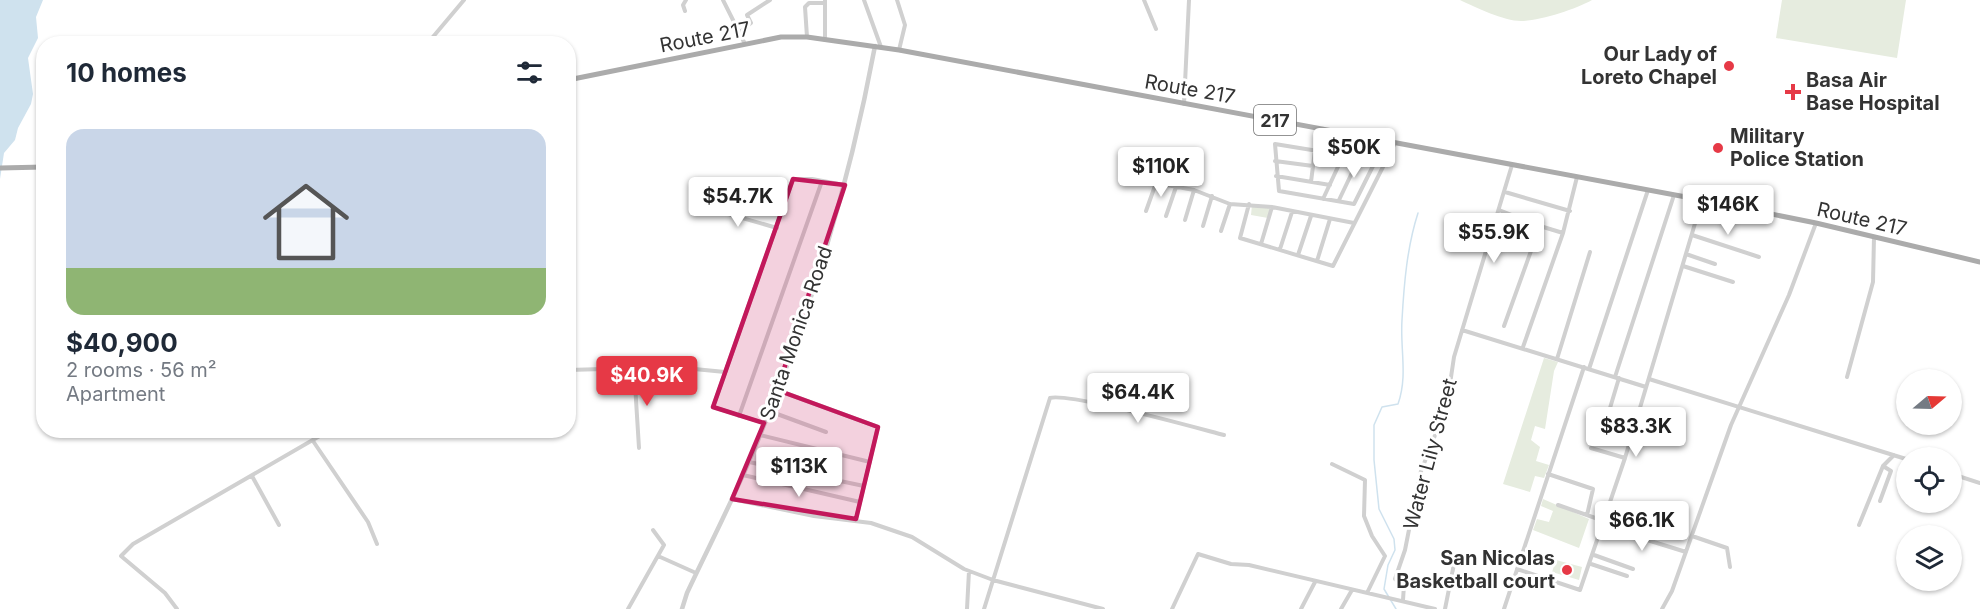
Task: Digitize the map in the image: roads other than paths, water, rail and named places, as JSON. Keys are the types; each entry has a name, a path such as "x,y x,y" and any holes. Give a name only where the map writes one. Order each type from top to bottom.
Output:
{"main road":[{"name":"Route 217","path":"576,78 781,37 807,37 898,50 1702,200 1816,223 1980,262"},
{"path":"0,168 36,167"}],"street":[{"path":"434,36 464,0"},
{"path":"685,11 683,5 686,0"},
{"path":"723,0 746,44"},
{"path":"740,32 751,23 747,15 770,0"},
{"path":"864,0 878,47"},
{"path":"897,0 905,25 898,50"},
{"path":"1144,0 1156,28"},
{"path":"1184,104 1189,0"},
{"path":"807,37 805,7 808,3 825,1 825,40"},
{"name":"Santa Monica Road","path":"682,609 696,573 749,462 777,390 845,186 878,47"},
{"path":"1330,153 1332,131"},
{"path":"1249,204 1240,238 1333,266 1395,143"},
{"path":"1275,144 1330,153 1373,160 1374,164 1356,202 1279,191 1275,144"},
{"path":"1311,182 1315,150"},
{"path":"1323,199 1343,156"},
{"path":"1339,201 1359,158"},
{"path":"1275,161 1313,166"},
{"name":"Water Lily Street","path":"1403,600 1404,585 1395,579 1405,550 1420,474 1448,399 1454,357 1512,165"},
{"path":"1276,176 1329,184"},
{"path":"1523,347 1570,211 1577,177"},
{"path":"764,423 713,408 793,179 822,181 845,186"},
{"path":"739,416 822,181"},
{"path":"1146,211 1156,183 1194,190 1230,204 1272,207 1355,224"},
{"path":"1166,216 1176,187"},
{"path":"1185,220 1194,190"},
{"path":"1504,609 1548,474 1648,190"},
{"path":"1505,192 1570,211"},
{"path":"1610,408 1617,377 1674,195"},
{"path":"1203,226 1212,196"},
{"path":"1517,569 1580,590 1591,564 1625,458 1702,200"},
{"path":"1221,231 1230,204"},
{"path":"704,207 777,228"},
{"path":"1261,244 1272,207"},
{"path":"1499,210 1563,233"},
{"path":"1280,249 1292,212"},
{"path":"1298,255 1311,216"},
{"path":"1317,261 1330,219"},
{"path":"1662,609 1686,552 1739,407 1789,295 1816,223"},
{"path":"1504,326 1540,226"},
{"path":"1692,235 1758,257"},
{"path":"1847,377 1873,282 1874,237"},
{"path":"1557,359 1590,252"},
{"path":"1686,254 1715,264"},
{"path":"1683,266 1734,282"},
{"path":"1462,330 1647,387"},
{"path":"576,370 674,367 726,372"},
{"path":"634,368 639,448"},
{"path":"1649,379 1896,456"},
{"path":"777,390 876,425 879,430 856,519"},
{"path":"984,609 1050,398 1060,397 1099,405 1224,435"},
{"path":"769,411 826,432"},
{"path":"760,435 870,462"},
{"path":"177,609 165,593 121,556 134,544 318,438"},
{"path":"313,441 368,522 377,544"},
{"path":"1591,448 1625,458"},
{"path":"1859,525 1883,466 1893,455"},
{"path":"749,462 864,486"},
{"path":"1332,464 1365,480 1364,516 1372,536 1385,556 1366,593"},
{"path":"1880,501 1891,471 1883,466"},
{"path":"1548,474 1593,489 1587,515"},
{"path":"743,475 860,502"},
{"path":"252,476 279,525"},
{"path":"1962,477 1980,483"},
{"path":"732,499 814,516 856,519 912,537 969,571 993,580 1103,609"},
{"path":"1558,505 1686,552"},
{"path":"628,609 664,543 653,530"},
{"path":"1692,536 1727,548 1731,567"},
{"path":"1172,609 1198,554 1435,609"},
{"path":"1445,609 1456,554"},
{"path":"1594,555 1633,569"},
{"path":"658,556 696,573"},
{"path":"1591,564 1627,576"},
{"path":"967,609 969,571"},
{"path":"1301,609 1315,582"},
{"path":"1341,609 1352,590"}],"water":[{"path":"0,0 43,0 36,17 38,36 28,58 33,94 31,104 18,128 15,140 4,153 0,179"}],"waterway":[{"path":"1396,609 1384,589 1388,565 1395,550 1394,539 1379,509 1374,460 1374,425 1382,407 1398,404 1401,394 1405,279 1411,239 1418,213"}],"place":[{"name":"Our Lady of Loreto Chapel","path":"1729,66"},
{"name":"Basa Air Base Hospital","path":"1793,92"},
{"name":"Military Police Station","path":"1718,148"},
{"name":"San Nicolas Basketball court","path":"1567,570"}]}
